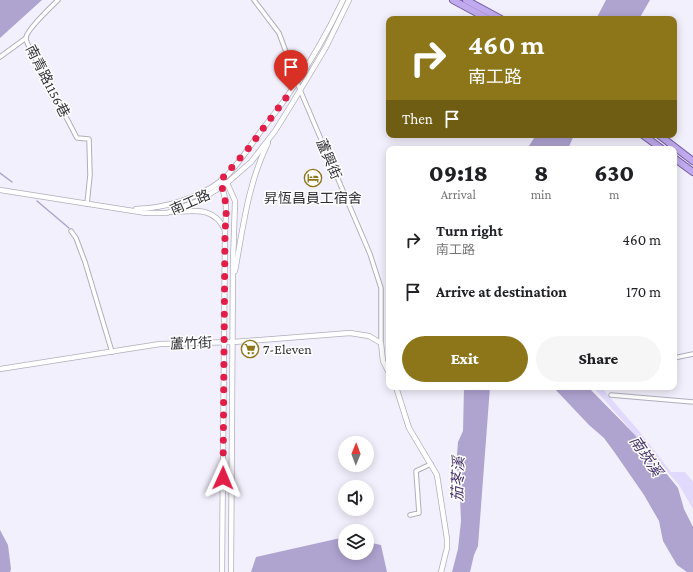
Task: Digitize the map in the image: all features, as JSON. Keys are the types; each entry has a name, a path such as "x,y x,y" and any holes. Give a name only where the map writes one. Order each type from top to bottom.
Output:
{"main road":[{"path":"453,0 482,16"},
{"path":"466,0 495,16"},
{"path":"648,138 658,146"},
{"path":"663,138 673,146"},
{"path":"677,149 693,161"},
{"path":"677,160 693,172"}],"street":[{"name":"南青路1156巷","path":"58,0 37,20 27,34 26,38 77,138 89,139 90,174 87,204"},
{"name":"蘆興街","path":"254,0 278,33 296,82 370,254 380,281 381,343 383,361 386,367"},
{"name":"南工路","path":"121,210 162,206 180,202 211,187 221,180 248,149 282,104 318,47 343,0"},
{"name":"南工路","path":"0,190 146,213 168,213 200,200 228,183 251,162 275,131 326,46 349,0"},
{"path":"0,57 26,38"},
{"path":"234,279 241,230 262,155 275,131"},
{"path":"222,572 226,202 221,186 221,180 228,183 234,201 231,572"},
{"path":"168,213 198,211 206,212 217,218 225,230"},
{"path":"71,231 76,238 85,262 112,352"},
{"name":"蘆竹街","path":"0,369 160,344 233,342 350,333 368,336 381,343"},
{"path":"677,357 693,354"},
{"path":"397,390 408,428 437,475 447,539 447,548 441,572"},
{"path":"611,396 693,402"},
{"path":"410,515 419,513 416,471 431,464"}],"shaded area":[{"path":"596,390 604,390 639,431 671,472 685,472 693,482 693,509 679,485"}],"water":[{"path":"0,0 42,0 0,38"},
{"path":"606,0 650,0 641,16 598,16"},
{"path":"534,138 573,138 569,146 529,146"},
{"path":"464,390 490,390 478,546 470,572 452,572 458,549 461,521 459,474 456,467 458,442 463,431"},
{"name":"南崁溪","path":"556,390 591,390 635,435 678,488 684,509 693,527 693,572 687,572 677,565 663,541 659,521 644,495 604,438 589,425"},
{"path":"0,530 8,545 11,569 10,572 0,572"},
{"path":"338,539 338,560 374,560 374,544 381,545 387,572 251,572 256,557"}],"waterway":[{"path":"0,173 12,182"},
{"path":"37,201 69,228"}],"place":[{"name":"昇恆昌員工宿舍","path":"313,178"},
{"name":"7-Eleven","path":"250,349"}],"route":[{"path":"223,478 226,202 221,186 221,180 248,149 291,91"}],"water label":[{"name":"茄苳溪","path":"458,479"}]}
